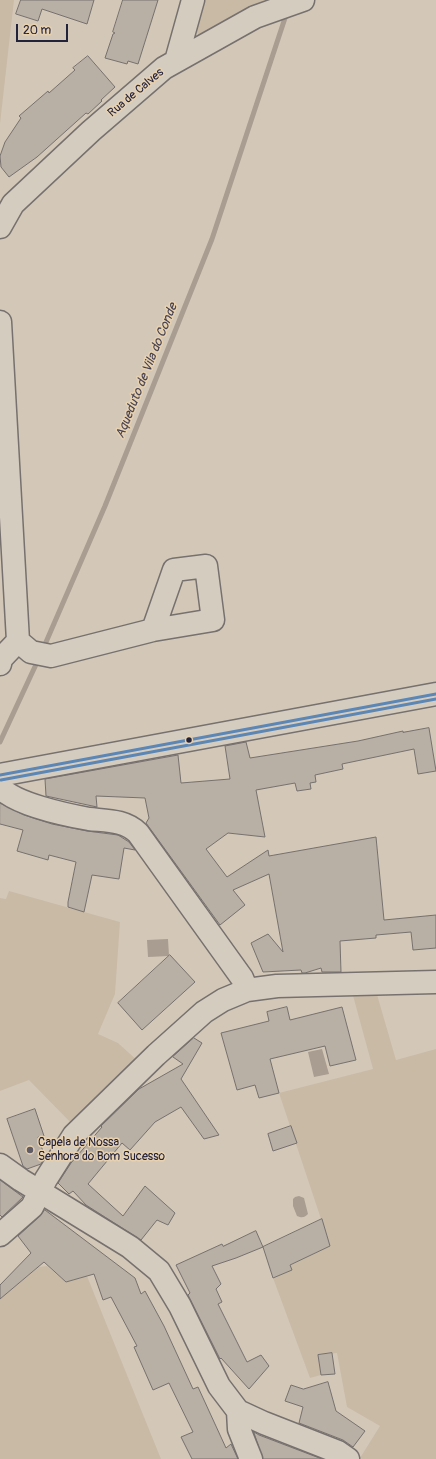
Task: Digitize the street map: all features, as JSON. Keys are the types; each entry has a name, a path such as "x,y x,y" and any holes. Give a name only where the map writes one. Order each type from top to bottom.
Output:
{"street":[{"path":"176,61 193,0"},
{"name":"Rua de Calves","path":"0,227 13,204 91,131 164,68 255,17 303,0"},
{"path":"0,322 18,641 31,652 51,656 153,630"},
{"path":"0,664 1,658 18,641"},
{"path":"0,775 436,694"},
{"path":"0,787 3,791 16,798 48,810 124,823 133,828 239,974 247,990"},
{"path":"0,1235 32,1208 40,1190 56,1162 74,1135 156,1055 204,1012 223,1000 247,990 277,986 436,982"},
{"path":"0,1165 21,1180 40,1190 130,1247 159,1271 180,1306 219,1386 238,1411 264,1423 338,1452 348,1459"},
{"path":"238,1411 239,1429 251,1459"}],"shaded area":[{"path":"0,0 14,0 0,124"},
{"path":"203,0 272,0 201,36 194,31"},
{"path":"9,891 120,922 115,994 98,1034 118,1043 139,1062 73,1125 29,1080 0,1091 0,898 6,899"},
{"path":"168,939 169,956 148,957 147,940"},
{"path":"376,991 396,1060 436,1049 436,1459 360,1458 380,1426 347,1407 337,1353 318,1355 321,1375 310,1378 273,1278 292,1270 290,1265 330,1246 279,1093 373,1069 352,992"},
{"path":"322,1049 329,1074 314,1077 308,1052"},
{"path":"299,1196 304,1198 308,1214 303,1217 297,1216 293,1206 293,1199"},
{"path":"47,1266 66,1282 87,1276 161,1459 0,1459 0,1285 7,1293 39,1267"}],"building":[{"path":"21,0 94,0 87,24 42,9 38,21 16,14"},
{"path":"123,0 158,0 138,64 128,61 127,64 105,58 113,34 115,33 113,32"},
{"path":"88,56 115,87 88,114 86,113 37,157 9,177 1,167 0,156 5,142 21,118 19,116 48,91 49,93 75,70 73,68"},
{"path":"429,728 436,771 418,774 414,749 342,764 343,769 315,775 316,782 310,783 311,789 297,791 295,783 256,790 265,837 228,833 206,849 227,877 268,850 269,856 376,837 384,920 436,915 436,948 413,950 411,932 376,935 376,938 340,941 341,972 322,972 321,968 305,973 302,973 301,970 263,972 251,943 268,934 283,952 269,874 233,890 245,905 220,925 146,823 149,818 145,798 96,796 97,807 46,796 45,779 178,755 181,783 230,779 225,746 246,742 250,758 358,741 403,731"},
{"path":"0,803 24,815 52,824 118,835 129,842 135,850 124,848 119,879 92,875 84,912 68,907 76,862 49,855 48,860 17,851 23,830 0,824"},
{"path":"170,955 195,982 142,1030 118,1003"},
{"path":"287,1007 290,1020 342,1007 356,1060 330,1066 325,1046 270,1059 279,1093 259,1098 255,1085 237,1090 221,1033 269,1021 267,1012"},
{"path":"194,1038 202,1043 181,1079 219,1135 204,1139 181,1107 155,1122 130,1150 122,1143 88,1184 123,1216 145,1186 175,1213 168,1225 157,1220 141,1240 86,1205 73,1191 69,1194 58,1183 71,1163 102,1127 101,1126 139,1089 183,1064 173,1057"},
{"name":"Capela de Nossa Senhora do Bom Sucesso","path":"35,1109 44,1136 38,1137 45,1157 41,1164 27,1169 23,1166 7,1119"},
{"path":"291,1126 297,1143 273,1151 268,1134"},
{"path":"0,1180 23,1197 2,1217 0,1215"},
{"path":"45,1210 135,1278 141,1294 145,1291 164,1326 193,1389 198,1387 226,1448 231,1444 238,1459 192,1459 181,1437 193,1432 169,1383 153,1390 134,1347 137,1346 111,1297 103,1300 94,1274 66,1282 44,1262 0,1299 0,1285 31,1253 18,1236"},
{"path":"322,1219 330,1246 290,1265 292,1270 273,1278 263,1247"},
{"path":"256,1231 263,1247 212,1266 221,1284 216,1289 222,1302 218,1304 247,1362 261,1355 269,1366 249,1389 221,1358 220,1359 188,1295 190,1293 176,1265 222,1244 223,1246"},
{"path":"332,1353 335,1374 321,1375 318,1355"},
{"path":"328,1382 336,1411 365,1431 353,1447 343,1440 299,1423 303,1407 285,1401 291,1385 303,1389"},
{"path":"254,1432 259,1435 322,1459 263,1459"}],"waterway":[{"name":"Aqueduto de Vila do Conde","path":"43,649 105,506 212,239 287,12"},
{"name":"Aqueduto de Vila do Conde","path":"0,742 39,658"}],"transit line":[{"path":"0,775 436,694"},
{"path":"1,780 436,699"}],"place":[{"name":"Capela de Nossa Senhora do Bom Sucesso","path":"30,1150"}]}
